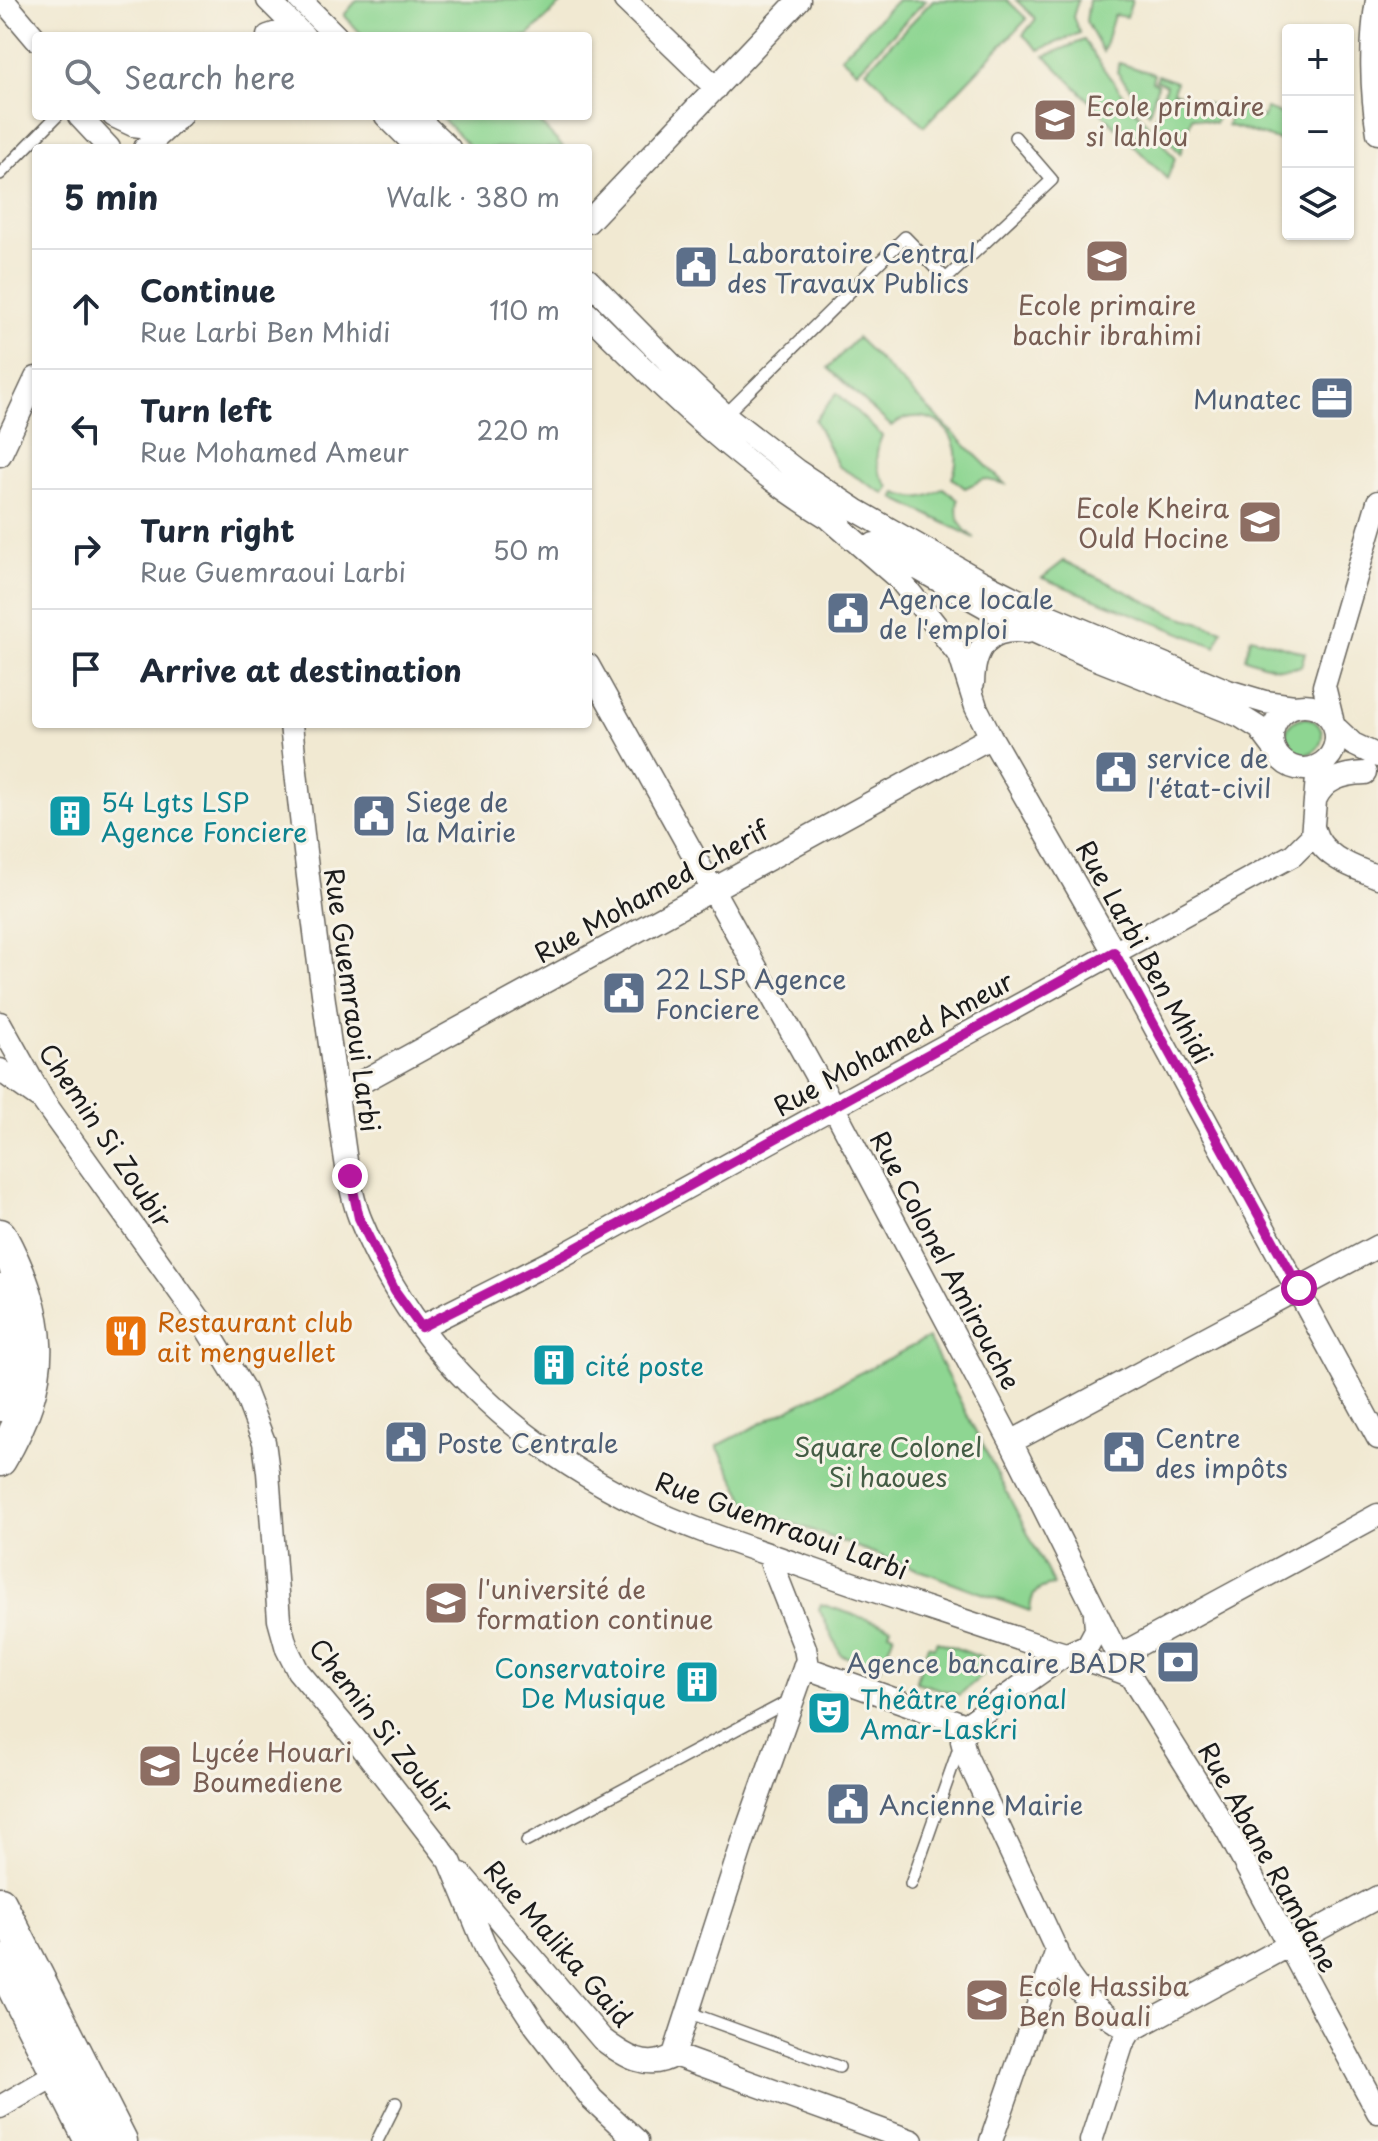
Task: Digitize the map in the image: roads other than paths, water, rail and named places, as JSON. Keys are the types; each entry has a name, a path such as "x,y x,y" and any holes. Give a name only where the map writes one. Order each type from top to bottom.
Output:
{"main road":[{"path":"0,1235 23,1281 32,1309 36,1343 34,1375 25,1411 0,1460"},
{"path":"0,1290 9,1319 11,1352 0,1405"},
{"path":"0,1903 121,2141"},
{"path":"0,1961 91,2141"}],"street":[{"path":"3,0 32,34"},
{"path":"268,0 300,32"},
{"path":"625,0 716,88"},
{"path":"592,218 799,0"},
{"path":"1377,0 1373,21 1373,61 1378,133"},
{"path":"312,4 333,32"},
{"path":"83,120 105,144"},
{"path":"110,120 132,144"},
{"path":"122,120 133,125 173,122"},
{"path":"390,120 414,144"},
{"path":"419,120 445,144"},
{"path":"149,144 173,122"},
{"path":"592,284 725,415 797,471 856,510 1047,615 1228,691 1265,702 1322,709 1374,769"},
{"path":"592,318 721,441 831,520 955,592 1039,634 1240,716 1259,728 1315,802"},
{"path":"0,455 32,387"},
{"path":"1336,858 1319,843 1314,830 1320,765 1334,751 1337,735 1324,686 1378,502"},
{"name":"Rue Larbi Ben Mhidi","path":"831,520 900,580 960,656 976,707 991,737 1114,952 1378,1438"},
{"path":"973,693 974,666 985,642 1007,631 1039,634"},
{"name":"Rue Colonel Amirouche","path":"592,672 834,1108 1011,1442 1123,1666"},
{"path":"1324,686 1286,710 1275,723 1272,731 1280,756 1299,769 1320,765 1374,769"},
{"name":"Rue Guemraoui Larbi","path":"291,728 304,858 359,1218 395,1291 464,1380 529,1438 588,1477 700,1530 1065,1655 1123,1666"},
{"name":"Rue Mohamed Cherif","path":"338,1095 991,737"},
{"path":"1315,802 1326,783 1374,769"},
{"name":"Rue Mohamed Ameur","path":"421,1327 558,1258 1293,855 1309,841 1314,830"},
{"path":"1293,855 1306,850 1315,851 1378,877"},
{"name":"Chemin Si Zoubir","path":"1,1028 44,1102 208,1331 243,1388 264,1442 279,1620 287,1649 298,1671 450,1861 488,1953 505,1983 592,2099 637,2141"},
{"path":"0,1070 44,1102"},
{"path":"1011,1442 1378,1246"},
{"path":"1123,1666 1378,1515"},
{"path":"676,2051 747,1829 807,1660 768,1554"},
{"path":"964,1733 1065,1655 1079,1651 1094,1638 1094,1609"},
{"name":"Rue Abane Ramdane","path":"1123,1666 1221,1820 1378,2112"},
{"path":"804,1667 964,1733"},
{"path":"964,1733 966,1756 1068,1975 1081,1995 1104,2016 1130,2031"},
{"name":"Rue Malika Gaid","path":"450,1861 602,2039 622,2055 650,2064 665,2061 676,2051 912,2141"},
{"path":"1091,2141 1122,2045 1130,2031 1378,1897"},
{"path":"991,2141 1057,1950"},
{"path":"0,2107 57,2074"}],"lane":[{"path":"0,174 53,120"},
{"path":"725,415 905,237 946,279 1052,180 1015,137"},
{"path":"527,1841 793,1699"},
{"path":"911,1884 964,1733"},
{"path":"690,2013 839,2067"},
{"path":"377,2141 396,2103"}],"place":[{"name":"Ecole primaire si lahlou","path":"1055,120"},
{"name":"Ecole primaire bachir ibrahimi","path":"1107,261"},
{"name":"Laboratoire Central des Travaux Publics","path":"696,267"},
{"name":"Munatec","path":"1332,398"},
{"name":"Ecole Kheira Ould Hocine","path":"1260,522"},
{"name":"Agence locale de l'emploi","path":"848,613"},
{"name":"service de l'état-civil","path":"1116,772"},
{"name":"54 Lgts LSP Agence Fonciere","path":"70,816"},
{"name":"Siege de la Mairie","path":"374,816"},
{"name":"22 LSP Agence Fonciere","path":"624,993"},
{"name":"Restaurant club ait menguellet","path":"126,1336"},
{"name":"cité poste","path":"554,1365"},
{"name":"Poste Centrale","path":"406,1442"},
{"name":"Centre des impôts","path":"1124,1452"},
{"name":"l'université de formation continue","path":"446,1603"},
{"name":"Agence bancaire BADR","path":"1178,1662"},
{"name":"Conservatoire De Musique","path":"697,1682"},
{"name":"Théâtre régional Amar-Laskri","path":"829,1713"},
{"name":"Lycée Houari Boumediene","path":"160,1766"},
{"name":"Ancienne Mairie","path":"848,1804"},
{"name":"Ecole Hassiba Ben Bouali","path":"987,2000"}],"park label":[{"name":"Square Colonel Si haoues","path":"888,1461"}]}
